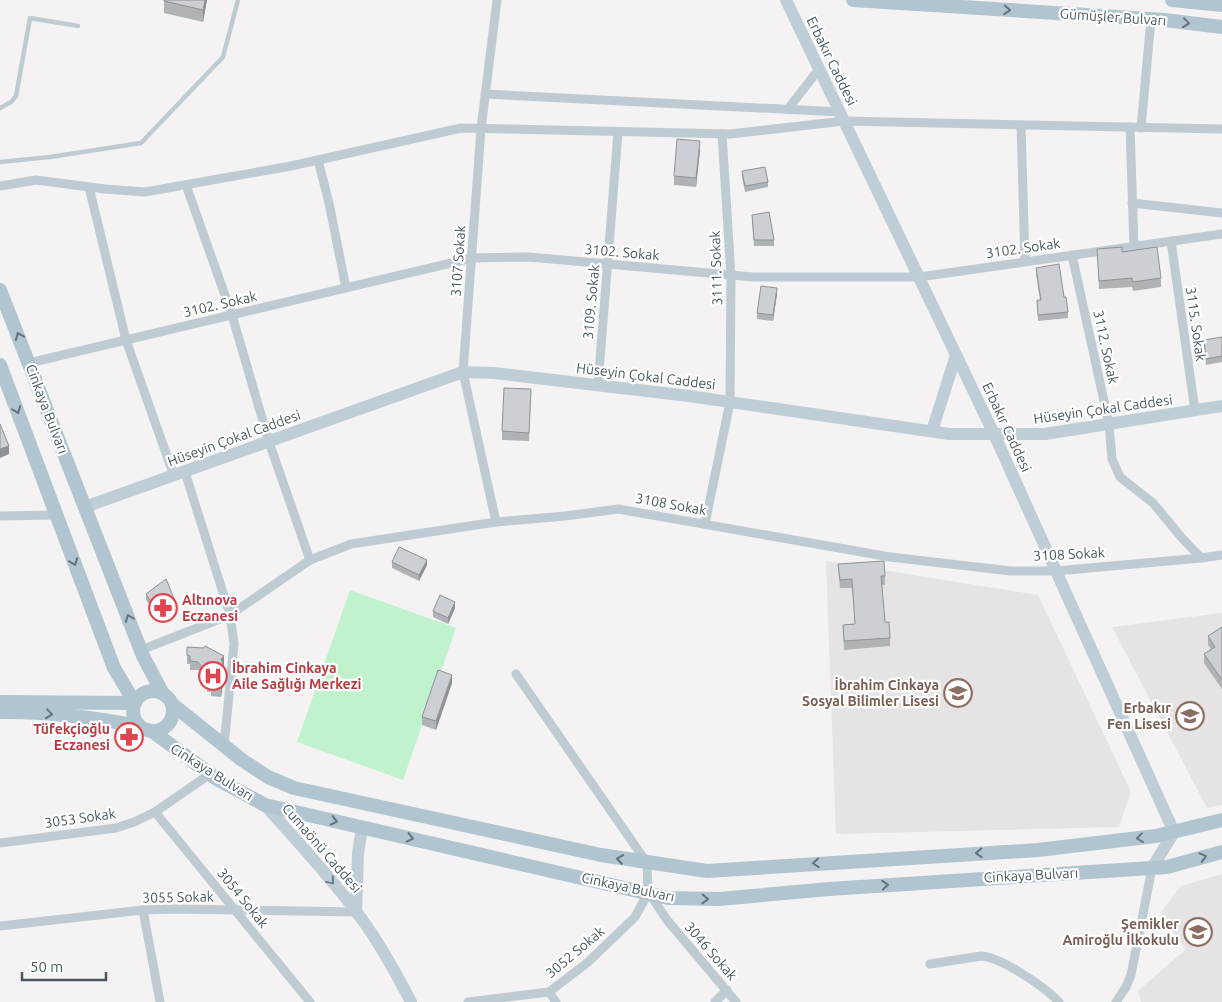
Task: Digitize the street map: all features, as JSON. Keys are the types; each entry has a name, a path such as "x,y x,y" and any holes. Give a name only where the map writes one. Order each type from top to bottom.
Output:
{"main road":[{"name":"Gümüşler Bulvarı","path":"854,0 1151,20 1222,27"},
{"name":"Gümüşler Bulvarı","path":"1172,0 1222,5"},
{"name":"Cinkaya Bulvarı","path":"0,290 141,650 168,699 224,746 268,777 294,788 601,856 707,871 1038,850 1156,836 1222,820"},
{"name":"Cinkaya Bulvarı","path":"0,365 114,668 135,703"},
{"path":"0,712 21,711 116,722 145,729 164,728 172,717 168,699 158,692 147,692 138,698 135,703 133,715 145,729"},
{"path":"0,702 135,703"},
{"name":"Cinkaya Bulvarı","path":"145,729 210,774 265,805 668,898 719,899 830,888 1167,867 1222,852"}],"street":[{"name":"3107 Sokak","path":"496,522 463,372 481,129 497,0"},
{"name":"Erbakır Caddesi","path":"786,0 994,434 1174,832"},
{"path":"1141,128 1151,20"},
{"path":"788,109 819,69"},
{"path":"485,94 788,109 842,117 1021,125 1222,129"},
{"path":"0,186 36,180 145,192 318,160 460,128 722,134 842,117"},
{"path":"1021,125 1025,262"},
{"path":"1130,127 1134,247"},
{"name":"3109. Sokak","path":"598,385 618,132"},
{"name":"3111. Sokak","path":"704,524 730,402 732,276 722,134"},
{"path":"318,160 346,288"},
{"path":"186,185 232,315 269,442 310,560"},
{"path":"89,187 126,340 179,474 230,615 234,644 224,746"},
{"path":"1132,203 1222,213"},
{"name":"3102. Sokak","path":"30,363 472,258 530,257 753,277 919,277 1222,234"},
{"name":"3115. Sokak","path":"1171,242 1195,411"},
{"name":"3112. Sokak","path":"1072,255 1109,424 1112,459 1120,477 1153,503 1201,558"},
{"path":"932,431 956,355"},
{"name":"Hüseyin Çokal Caddesi","path":"85,507 463,372 494,373 598,385 949,434 1045,434 1222,406"},
{"name":"3108 Sokak","path":"141,650 230,615 310,560 351,544 496,522 618,509 890,557 1011,571 1056,570 1201,558 1222,554"},
{"path":"0,516 56,515"},
{"path":"516,674 647,863 648,893"},
{"name":"3053 Sokak","path":"0,843 116,828 156,812 210,774"},
{"name":"Cumaönü Caddesi","path":"265,805 330,879 356,912 398,976 411,1002"},
{"name":"3054 Sokak","path":"156,812 310,1002"},
{"name":"Cumaönü Caddesi","path":"356,912 358,853 362,828"},
{"path":"1119,1001 1131,975 1152,868 1174,832"},
{"name":"3046 Sokak","path":"648,893 666,920 736,1002"},
{"name":"3052 Sokak","path":"468,1002 549,992 587,963 635,917 648,893"},
{"path":"143,910 160,1002"},
{"name":"3055 Sokak","path":"0,926 143,910 356,912"},
{"path":"930,964 989,956 1040,986 1059,1002"},
{"path":"715,1002 727,990"},
{"path":"549,992 556,1002"}],"lane":[{"path":"0,162 50,157 141,143 223,57 238,0"},
{"path":"0,108 11,102 16,96 30,18 78,26"}],"shaded area":[{"name":"İbrahim Cinkaya Sosyal Bilimler Lisesi","path":"826,561 1038,595 1131,792 1119,827 836,834"},
{"name":"Erbakır Fen Lisesi","path":"1222,613 1222,805 1207,808 1112,627"},
{"name":"Şemikler Amiroğlu İlkokulu","path":"1222,874 1222,1002 1141,1002 1138,991 1186,949 1160,916 1164,908 1181,886"}],"green space":[{"path":"350,590 456,628 403,780 297,742"}],"building":[{"path":"164,0 205,0 203,10"},
{"path":"677,139 700,141 696,178 674,176"},
{"path":"765,167 768,182 745,186 742,171"},
{"path":"769,212 774,240 754,240 752,215"},
{"path":"1122,247 1122,252 1157,247 1161,278 1133,282 1132,278 1099,281 1097,249"},
{"path":"1059,264 1068,312 1038,315 1037,300 1041,300 1036,268"},
{"path":"761,286 777,288 773,315 757,313"},
{"path":"1222,337 1222,356 1206,359 1204,340"},
{"path":"504,388 531,389 529,433 502,431"},
{"path":"0,424 9,446 0,449"},
{"path":"399,547 427,560 419,575 392,562"},
{"path":"884,561 885,576 881,576 885,622 889,622 890,638 844,641 843,625 855,624 852,579 840,580 838,564"},
{"path":"166,579 175,601 167,605 152,603 146,594"},
{"path":"440,595 455,602 448,618 433,611"},
{"path":"1222,627 1222,680 1204,654 1215,647 1208,636"},
{"name":"İbrahim Cinkaya Aile Sağlığı Merkezi","path":"205,646 224,656 221,659 224,667 221,688 211,687 211,684 207,683 209,672 198,662 190,661 190,656 187,655 187,647 204,648"},
{"path":"438,670 452,675 436,721 422,717"}],"place":[{"name":"Altınova Eczanesi","path":"163,608"},
{"name":"İbrahim Cinkaya Aile Sağlığı Merkezi","path":"213,676"},
{"name":"İbrahim Cinkaya Sosyal Bilimler Lisesi","path":"958,693"},
{"name":"Erbakır Fen Lisesi","path":"1190,716"},
{"name":"Tüfekçioğlu Eczanesi","path":"129,737"},
{"name":"Şemikler Amiroğlu İlkokulu","path":"1198,932"}]}
